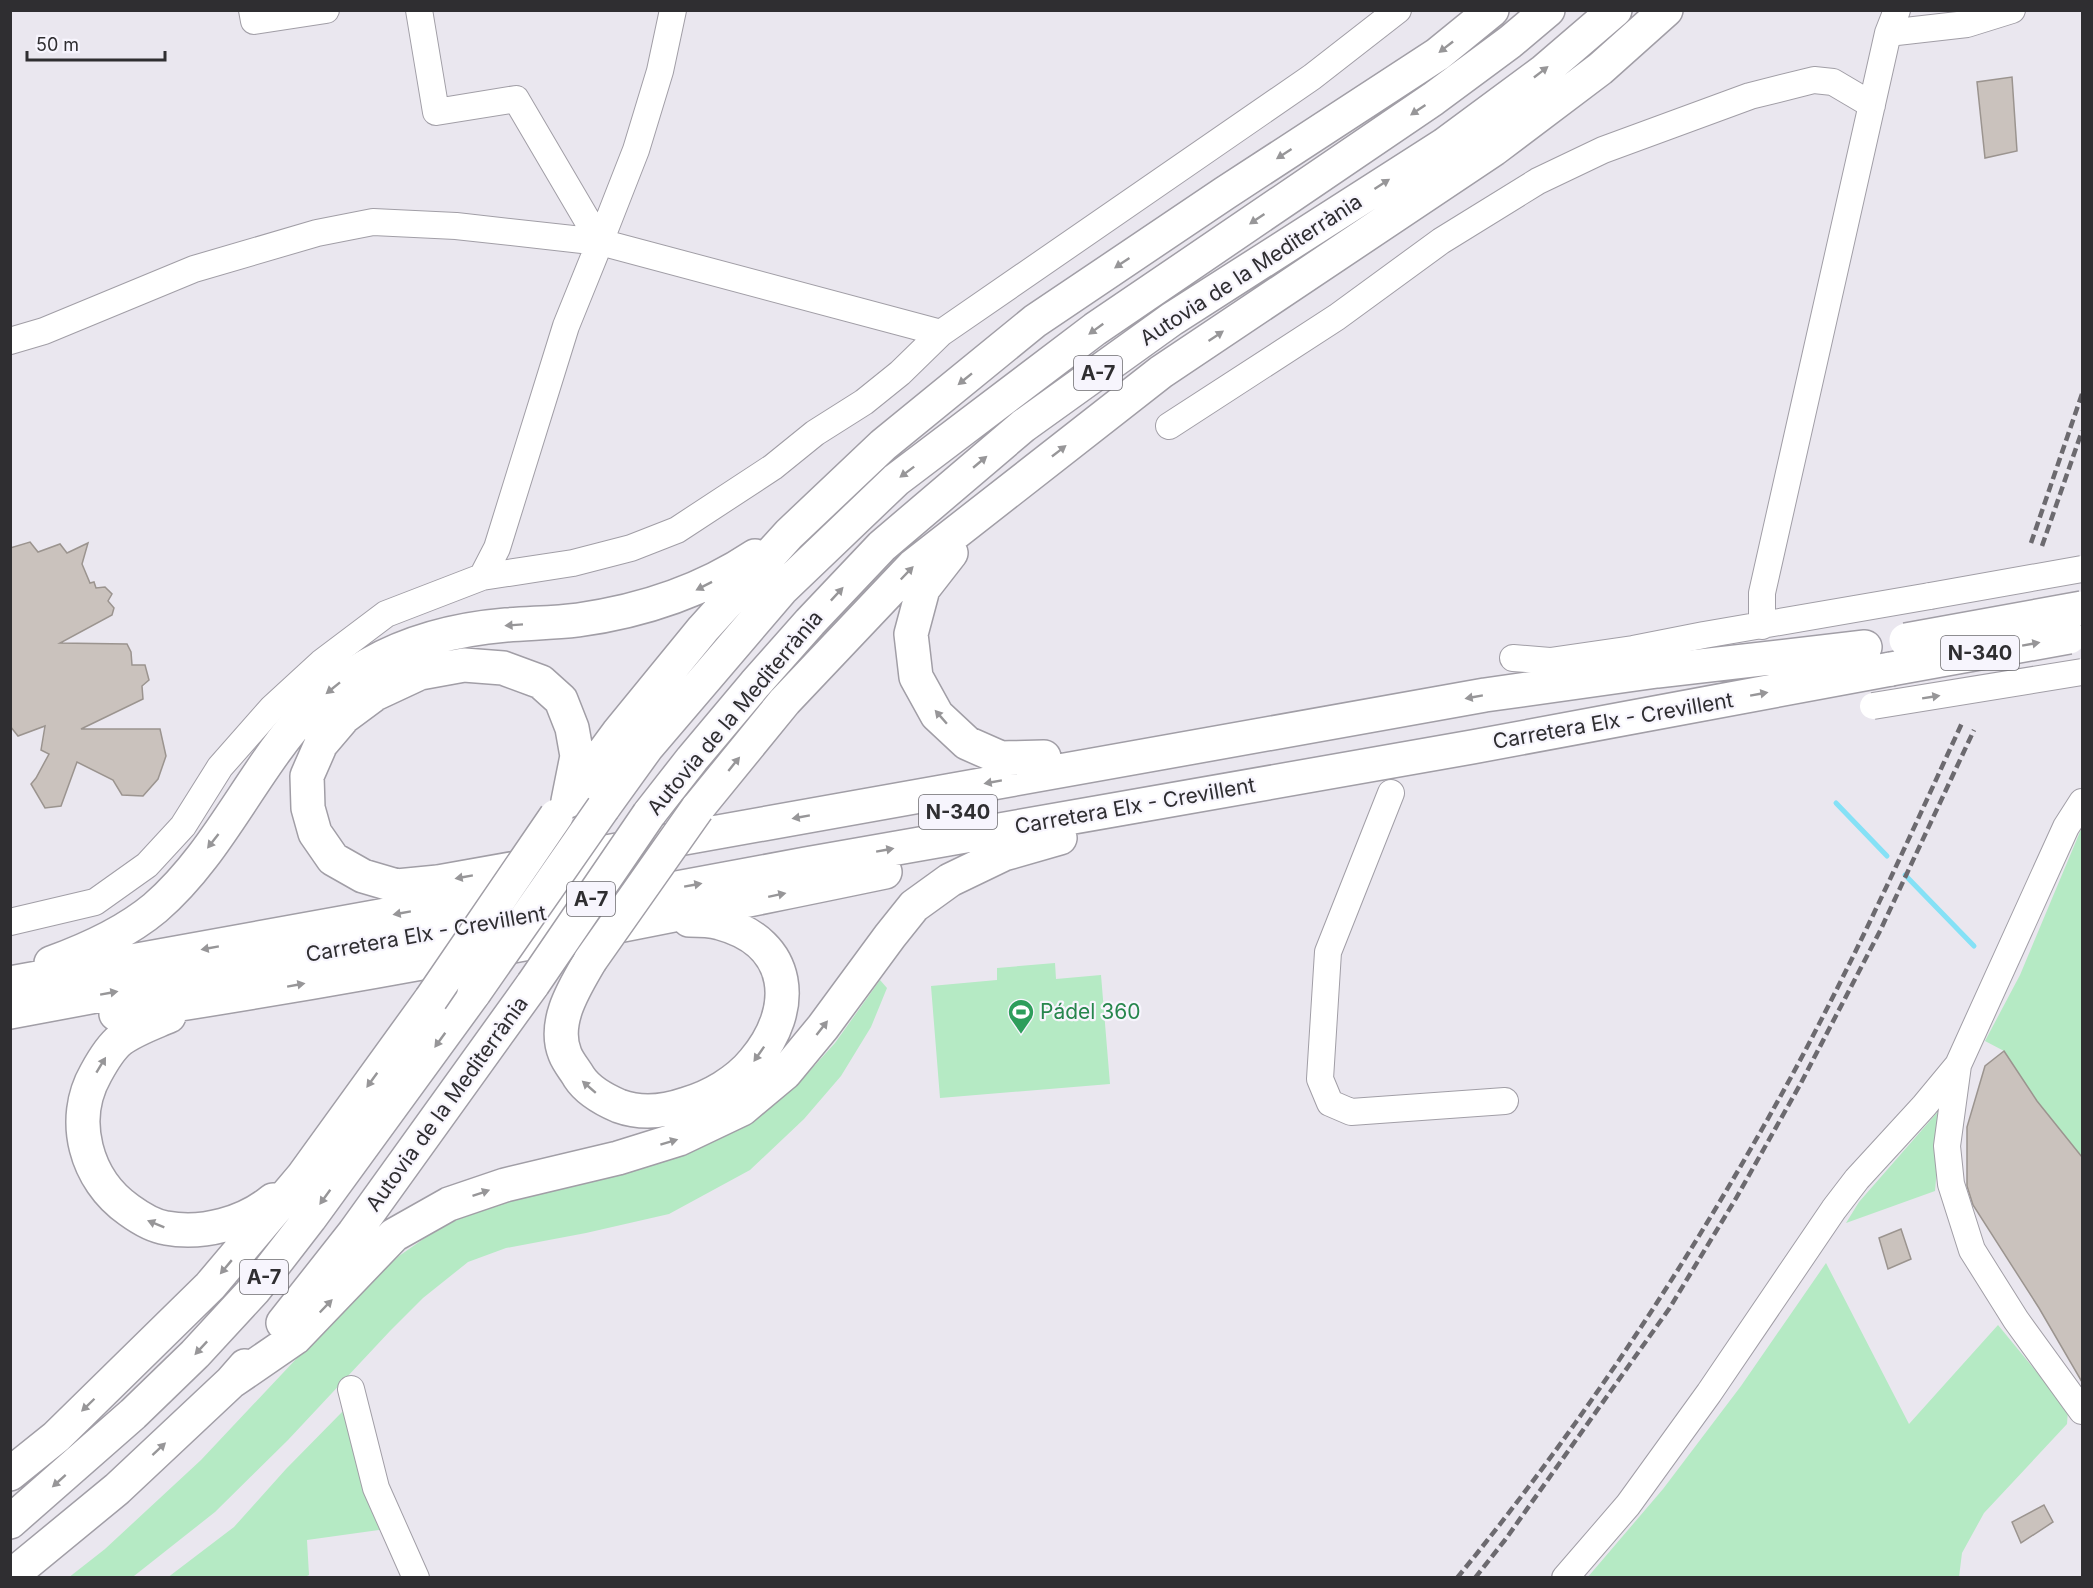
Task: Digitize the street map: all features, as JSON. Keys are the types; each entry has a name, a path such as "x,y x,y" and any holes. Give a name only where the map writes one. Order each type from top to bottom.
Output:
{"highway":[{"path":"10,1474 56,1437 210,1286 303,1176 431,999 562,808 618,733 703,629 789,534 883,445 1035,321 1438,54 1492,10"},
{"name":"Autovia de la Mediterrània","path":"10,1522 67,1473 187,1362 255,1289 310,1218 474,993 647,747 782,589 896,480 1095,329 1433,99 1510,42 1548,10"},
{"name":"Autovia de la Mediterrània","path":"10,1577 117,1489 231,1382 294,1310 354,1233 533,984 649,814 755,684 882,546 1023,426 1172,320 1444,145 1544,71 1615,10"},
{"path":"621,926 689,920 719,922 740,930 761,944 777,964 783,986 781,1011 770,1038 753,1062 730,1083 700,1100 666,1111 633,1111 603,1099 581,1080 565,1053 562,1029 567,1001 590,961 697,809 785,700 913,566 986,508 1161,372 1494,149 1600,69 1666,10"},
{"path":"986,508 923,589 911,634 916,677 937,715 967,743 1001,758 1073,756 1278,730"},
{"path":"10,975 53,962 90,947 124,929 154,908 186,875 222,829 277,748 310,708 336,685 369,664 410,644 450,633 577,620 635,610 694,591 737,568 789,534"},
{"name":"Carretera Elx - Crevillent","path":"10,983 1865,647 1906,640 2078,626"},
{"name":"Carretera Elx - Crevillent","path":"10,1012 794,866 1472,747 1891,669 2078,626"},
{"path":"562,808 577,756 572,728 561,700 541,682 503,668 464,666 420,673 375,694 344,717 321,744 307,776 308,808 315,832 333,859 363,876 397,886 438,882 1278,730 1508,692 1657,671 1865,647"},
{"path":"10,1030 252,993 621,926 1089,830 1472,747"},
{"path":"231,1382 295,1338 394,1235 449,1204 505,1185 618,1158 679,1139 742,1109 785,1073 823,1027 914,906 950,880 1004,854 1089,830"},
{"path":"252,993 184,1011 145,1026 119,1041 105,1058 91,1082 84,1105 82,1129 87,1154 99,1181 120,1204 141,1218 164,1228 196,1231 233,1222 265,1206 303,1176"}],"street":[{"path":"252,10 254,21 326,10"},
{"path":"419,10 436,112 516,99 600,242"},
{"path":"482,577 497,548 567,326 636,150 660,71 673,10"},
{"path":"10,922 95,902 147,865 183,826 220,767 272,708 321,663 386,614 482,577 573,563 631,548 677,530 773,467 814,433 864,402 900,373 941,333 1312,76 1398,10"},
{"path":"1762,626 1762,593 1892,22 1967,24 2012,10"},
{"path":"1169,426 1337,317 1441,242 1538,181 1603,150 1750,96 1814,80 1833,82 1872,105"},
{"path":"10,341 44,331 194,269 317,233 373,222 456,226 600,242 941,333"},
{"path":"1513,658 1550,661 1633,649 2082,568"},
{"path":"1873,706 2082,672"},
{"path":"1392,793 1328,952 1320,1079 1330,1103 1351,1112 1505,1101"},
{"path":"1575,1578 1649,1489 1752,1346 1852,1197 1923,1118 1957,1076 2066,827 2082,802"},
{"path":"1565,1578 1628,1505 1709,1393 1857,1179 1924,1106 1957,1076 1964,1075 2026,933 2082,815"},
{"path":"1957,1076 1948,1139 1951,1184 1972,1251 2016,1320 2082,1411"},
{"path":"351,1389 376,1488 416,1578"}],"green space":[{"path":"2082,827 2082,1157 2037,1101 2004,1051 1985,1041 2020,975"},
{"name":"Pádel 360","path":"1055,963 1056,979 1101,975 1110,1084 940,1098 931,986 997,980 997,968"},
{"path":"880,980 887,988 871,1027 841,1076 804,1119 750,1170 669,1214 506,1248 468,1262 423,1298 288,1440 215,1512 134,1576 68,1578 105,1549 201,1460 361,1290 399,1256 432,1233 472,1212 535,1193 653,1165 709,1143 753,1121 797,1085 835,1043"},
{"path":"1942,1107 1935,1191 1846,1223 1859,1202"},
{"path":"1826,1263 1909,1424 1998,1325 2068,1410 2067,1424 1984,1513 1962,1553 1959,1577 1587,1578 1663,1489 1741,1386"},
{"path":"344,1410 386,1529 307,1540 309,1575 305,1577 167,1578 234,1527 286,1469"}],"building":[{"path":"2012,77 2017,151 1985,158 1977,82"},
{"path":"30,542 38,552 60,544 67,553 88,543 82,564 90,583 94,582 96,588 105,587 112,594 108,601 114,608 112,615 60,643 127,644 131,652 132,665 145,665 149,680 142,686 143,699 81,729 160,729 166,756 158,779 143,796 122,795 113,780 77,762 61,806 45,808 31,784 49,754 41,750 45,726 18,736 10,726 10,548"},
{"path":"2004,1051 2037,1101 2082,1157 2082,1382 2039,1308 1973,1205 1967,1186 1967,1127 1985,1066"},
{"path":"1901,1229 1911,1259 1888,1269 1879,1238"},
{"path":"2044,1505 2053,1522 2021,1543 2012,1522"}],"waterway":[{"path":"1836,803 1887,856"},
{"path":"1905,875 1974,946"}],"railway":[{"path":"2031,543 2082,394"},
{"path":"2042,546 2082,431"},
{"path":"1457,1578 1504,1519 1593,1398 1676,1273 1715,1209 1790,1079 1836,991 1962,723"},
{"path":"1475,1578 1505,1540 1669,1309 1735,1200 1801,1083 1880,931 1974,730"}],"place":[{"name":"Pádel 360","path":"1021,1035"}]}
